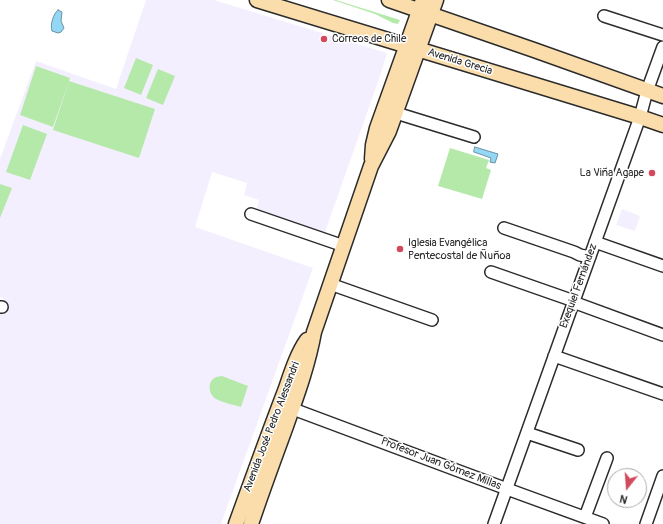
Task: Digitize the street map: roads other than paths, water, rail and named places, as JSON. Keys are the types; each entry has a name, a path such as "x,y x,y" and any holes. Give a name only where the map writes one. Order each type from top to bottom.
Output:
{"main road":[{"name":"Avenida Grecia","path":"257,0 663,125"},
{"path":"389,0 424,8 663,96"},
{"name":"Avenida José Pedro Alessandri","path":"236,524 286,406 306,366 314,332 371,166 389,131 396,112 424,8 436,0"},
{"name":"Avenida José Pedro Alessandri","path":"371,166 373,145 377,128 413,47"},
{"name":"Avenida José Pedro Alessandri","path":"250,524 286,406"}],"street":[{"path":"604,16 663,35"},
{"name":"Exequiel Fernández","path":"494,524 640,117 647,91 663,47"},
{"path":"396,112 474,137"},
{"path":"251,214 344,246"},
{"path":"504,228 580,255 590,257"},
{"path":"595,242 663,266"},
{"path":"491,272 574,301 663,335"},
{"path":"330,284 432,320"},
{"path":"554,356 663,394"},
{"name":"Profesor Juan Gómez Millas","path":"286,406 603,524"},
{"path":"527,433 578,450"},
{"path":"585,517 607,458"},
{"path":"646,524 663,476"}],"water":[{"path":"58,10 62,12 61,21 64,28 58,33 52,31 51,26 53,17"},
{"path":"475,147 498,154 495,163 490,162 491,158 474,152"}],"place":[{"name":"Correos de Chile","path":"324,39"},
{"name":"La Viña Agape","path":"652,173"},
{"name":"Iglesia Evangélica Pentecostal de Ñuñoa","path":"400,249"}]}
